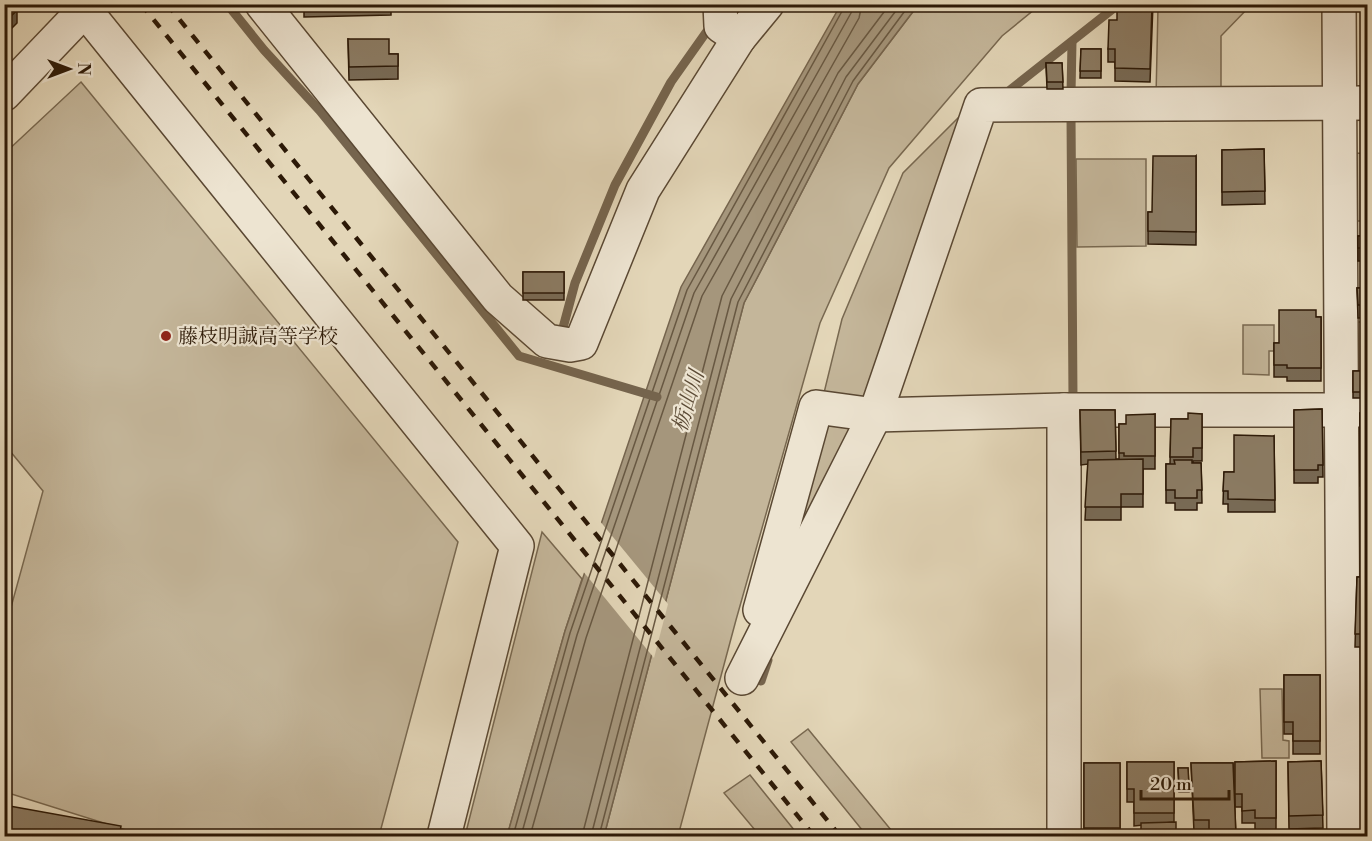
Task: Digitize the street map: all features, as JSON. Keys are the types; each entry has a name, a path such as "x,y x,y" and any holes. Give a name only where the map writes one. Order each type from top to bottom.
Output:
{"street":[{"path":"262,4 498,298 559,343 581,343 643,190 727,23 767,4"},
{"path":"1339,4 1353,103 1353,410 1344,837"},
{"path":"4,94 85,6 517,546 444,837"},
{"path":"1353,103 981,105 874,415 742,678 816,407 874,415 1064,410 1353,410"},
{"path":"1064,410 1064,837"}],"shaded area":[{"path":"1127,4 1251,5 1221,36 1221,95 1156,97 1158,7 1125,6"},
{"path":"918,5 1040,5 1002,36 889,168 820,323 678,836 604,836 744,303 858,84"},
{"name":"藤枝明誠高等学校","path":"81,82 458,542 379,836 145,836 5,792 5,629 43,491 5,445 5,153"},
{"path":"973,103 871,407 822,401 842,319 903,173"},
{"path":"1356,153 1367,154 1367,221 1355,221"},
{"path":"1076,159 1146,159 1146,246 1077,247"},
{"path":"1352,322 1367,322 1367,372 1353,372"},
{"path":"1243,325 1274,325 1274,351 1269,351 1269,375 1243,374"},
{"path":"821,423 861,426 773,597"},
{"path":"542,532 582,579 507,836 465,836"},
{"path":"1260,689 1282,689 1283,740 1289,741 1289,758 1262,758"},
{"path":"808,729 896,836 867,836 791,742"},
{"path":"750,775 799,836 760,836 724,793"}],"water":[{"name":"栃山川","path":"918,5 858,84 744,303 604,836 507,836 565,631 681,287 840,6"}],"pier":[{"path":"599,520 668,604 654,658 582,570"}],"building":[{"path":"4,4 11,4 17,10 4,23"},
{"path":"1117,4 1152,4 1150,69 1115,68 1115,49 1108,49 1109,20 1117,20"},
{"path":"348,39 389,39 389,54 398,54 398,66 349,67"},
{"path":"1081,49 1101,49 1101,71 1080,71"},
{"path":"1046,63 1062,63 1063,82 1047,82"},
{"path":"1264,149 1265,191 1222,192 1222,150"},
{"path":"1153,156 1196,156 1196,232 1148,231 1148,212 1152,212"},
{"path":"1358,236 1368,236 1368,248 1358,248"},
{"path":"523,272 564,272 564,293 523,293"},
{"path":"1357,288 1368,288 1368,305 1358,305"},
{"path":"1279,310 1316,310 1316,317 1321,317 1321,368 1287,368 1287,365 1274,365 1274,343 1279,343"},
{"path":"1353,371 1364,371 1364,392 1353,392"},
{"path":"1322,409 1323,465 1318,465 1318,470 1294,470 1294,410"},
{"path":"1080,410 1115,410 1116,451 1081,452"},
{"path":"1188,413 1202,414 1202,448 1193,448 1193,457 1170,457 1171,419 1188,419"},
{"path":"1360,413 1368,413 1368,473 1360,473"},
{"path":"1155,414 1155,456 1124,456 1124,453 1119,453 1119,424 1126,424 1126,415"},
{"path":"1234,435 1274,436 1275,500 1228,499 1228,491 1223,491 1224,472 1234,472"},
{"path":"1143,459 1143,494 1121,494 1121,507 1085,507 1088,460"},
{"path":"1174,460 1192,460 1192,463 1201,463 1202,490 1197,490 1197,498 1175,498 1175,490 1166,490 1166,464 1175,464"},
{"path":"1357,577 1368,577 1368,634 1355,634"},
{"path":"1284,675 1320,675 1320,741 1293,741 1293,722 1284,722"},
{"path":"1363,724 1368,724 1368,749 1362,749"},
{"path":"1276,761 1276,818 1255,818 1255,810 1242,811 1242,794 1235,794 1235,762"},
{"path":"1321,761 1323,815 1289,816 1288,762"},
{"path":"1127,762 1174,762 1174,813 1134,813 1134,789 1127,789"},
{"path":"1084,763 1120,763 1120,828 1084,828"},
{"path":"1191,763 1233,763 1236,836 1209,836 1209,820 1194,820"},
{"path":"1178,768 1188,768 1189,785 1179,785"},
{"path":"4,805 121,826 119,837 4,837"},
{"path":"1176,822 1176,837 1141,837 1141,823"}],"waterway":[{"path":"227,4 264,50 320,111 519,356 657,397"},
{"path":"1005,94 1119,4"},
{"path":"560,339 575,283 615,185 671,82 712,24"},
{"path":"1071,94 1072,42"},
{"path":"1071,116 1073,398"},
{"path":"761,681 768,660"}],"railway":[{"path":"141,4 814,836"},
{"path":"167,4 840,836"}],"place":[{"name":"藤枝明誠高等学校","path":"166,336"}]}
